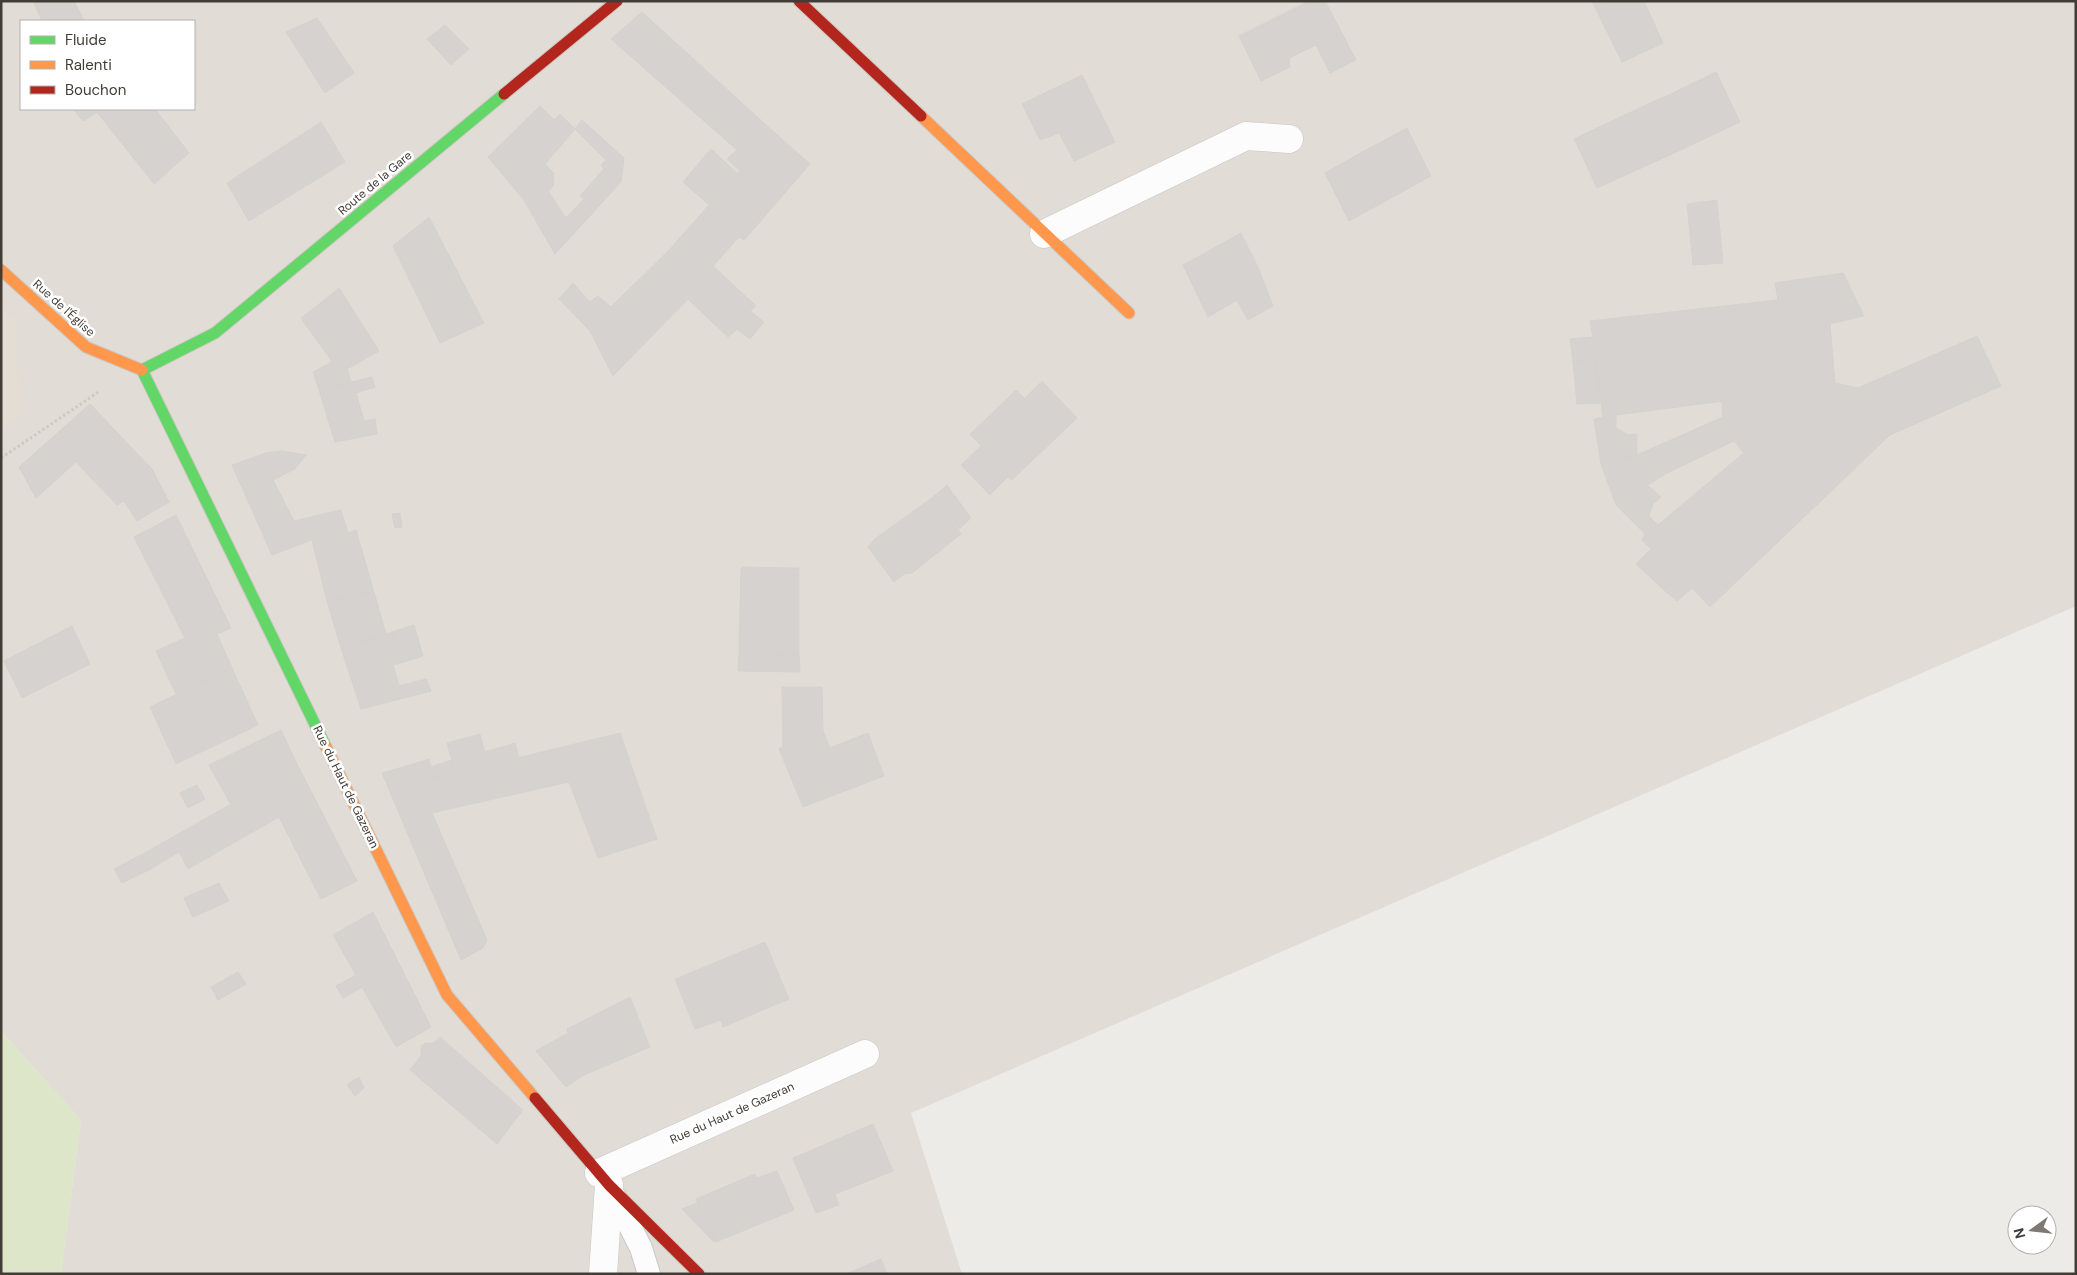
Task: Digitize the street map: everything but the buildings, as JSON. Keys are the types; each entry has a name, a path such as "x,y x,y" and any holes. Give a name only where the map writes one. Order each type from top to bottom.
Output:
{"street":[{"name":"Route de la Gare","path":"142,370 215,333 617,1"},
{"path":"799,1 1129,313"},
{"path":"1044,234 1246,136 1289,139"},
{"name":"Rue de l'Église","path":"1,270 86,347 142,370"},
{"name":"Rue du Haut de Gazeran","path":"142,370 447,995 604,1179 699,1274"},
{"name":"Rue du Haut de Gazeran","path":"604,1179 865,1054"},
{"path":"603,1274 604,1179"}],"lane":[{"path":"604,1179 641,1248 648,1274"}],"path":[{"path":"1,458 92,395 142,370"}],"shaded area":[{"path":"1,1 2076,1 2076,606 911,1113 962,1274 61,1274 81,1120 1,1031"},
{"path":"1,307 15,320 17,368 23,412 1,429"}],"green space":[{"path":"1,1031 81,1120 61,1274 1,1274"}],"traffic: fast":[{"path":"142,370 215,333 504,94"},
{"path":"142,370 326,747"}],"traffic: slow":[{"path":"921,116 1129,313"},
{"path":"1,270 86,347 142,370"},
{"path":"326,747 447,995 535,1098"}],"traffic: jam":[{"path":"504,94 617,1"},
{"path":"799,1 921,116"},
{"path":"535,1098 609,1185 699,1274"}]}
